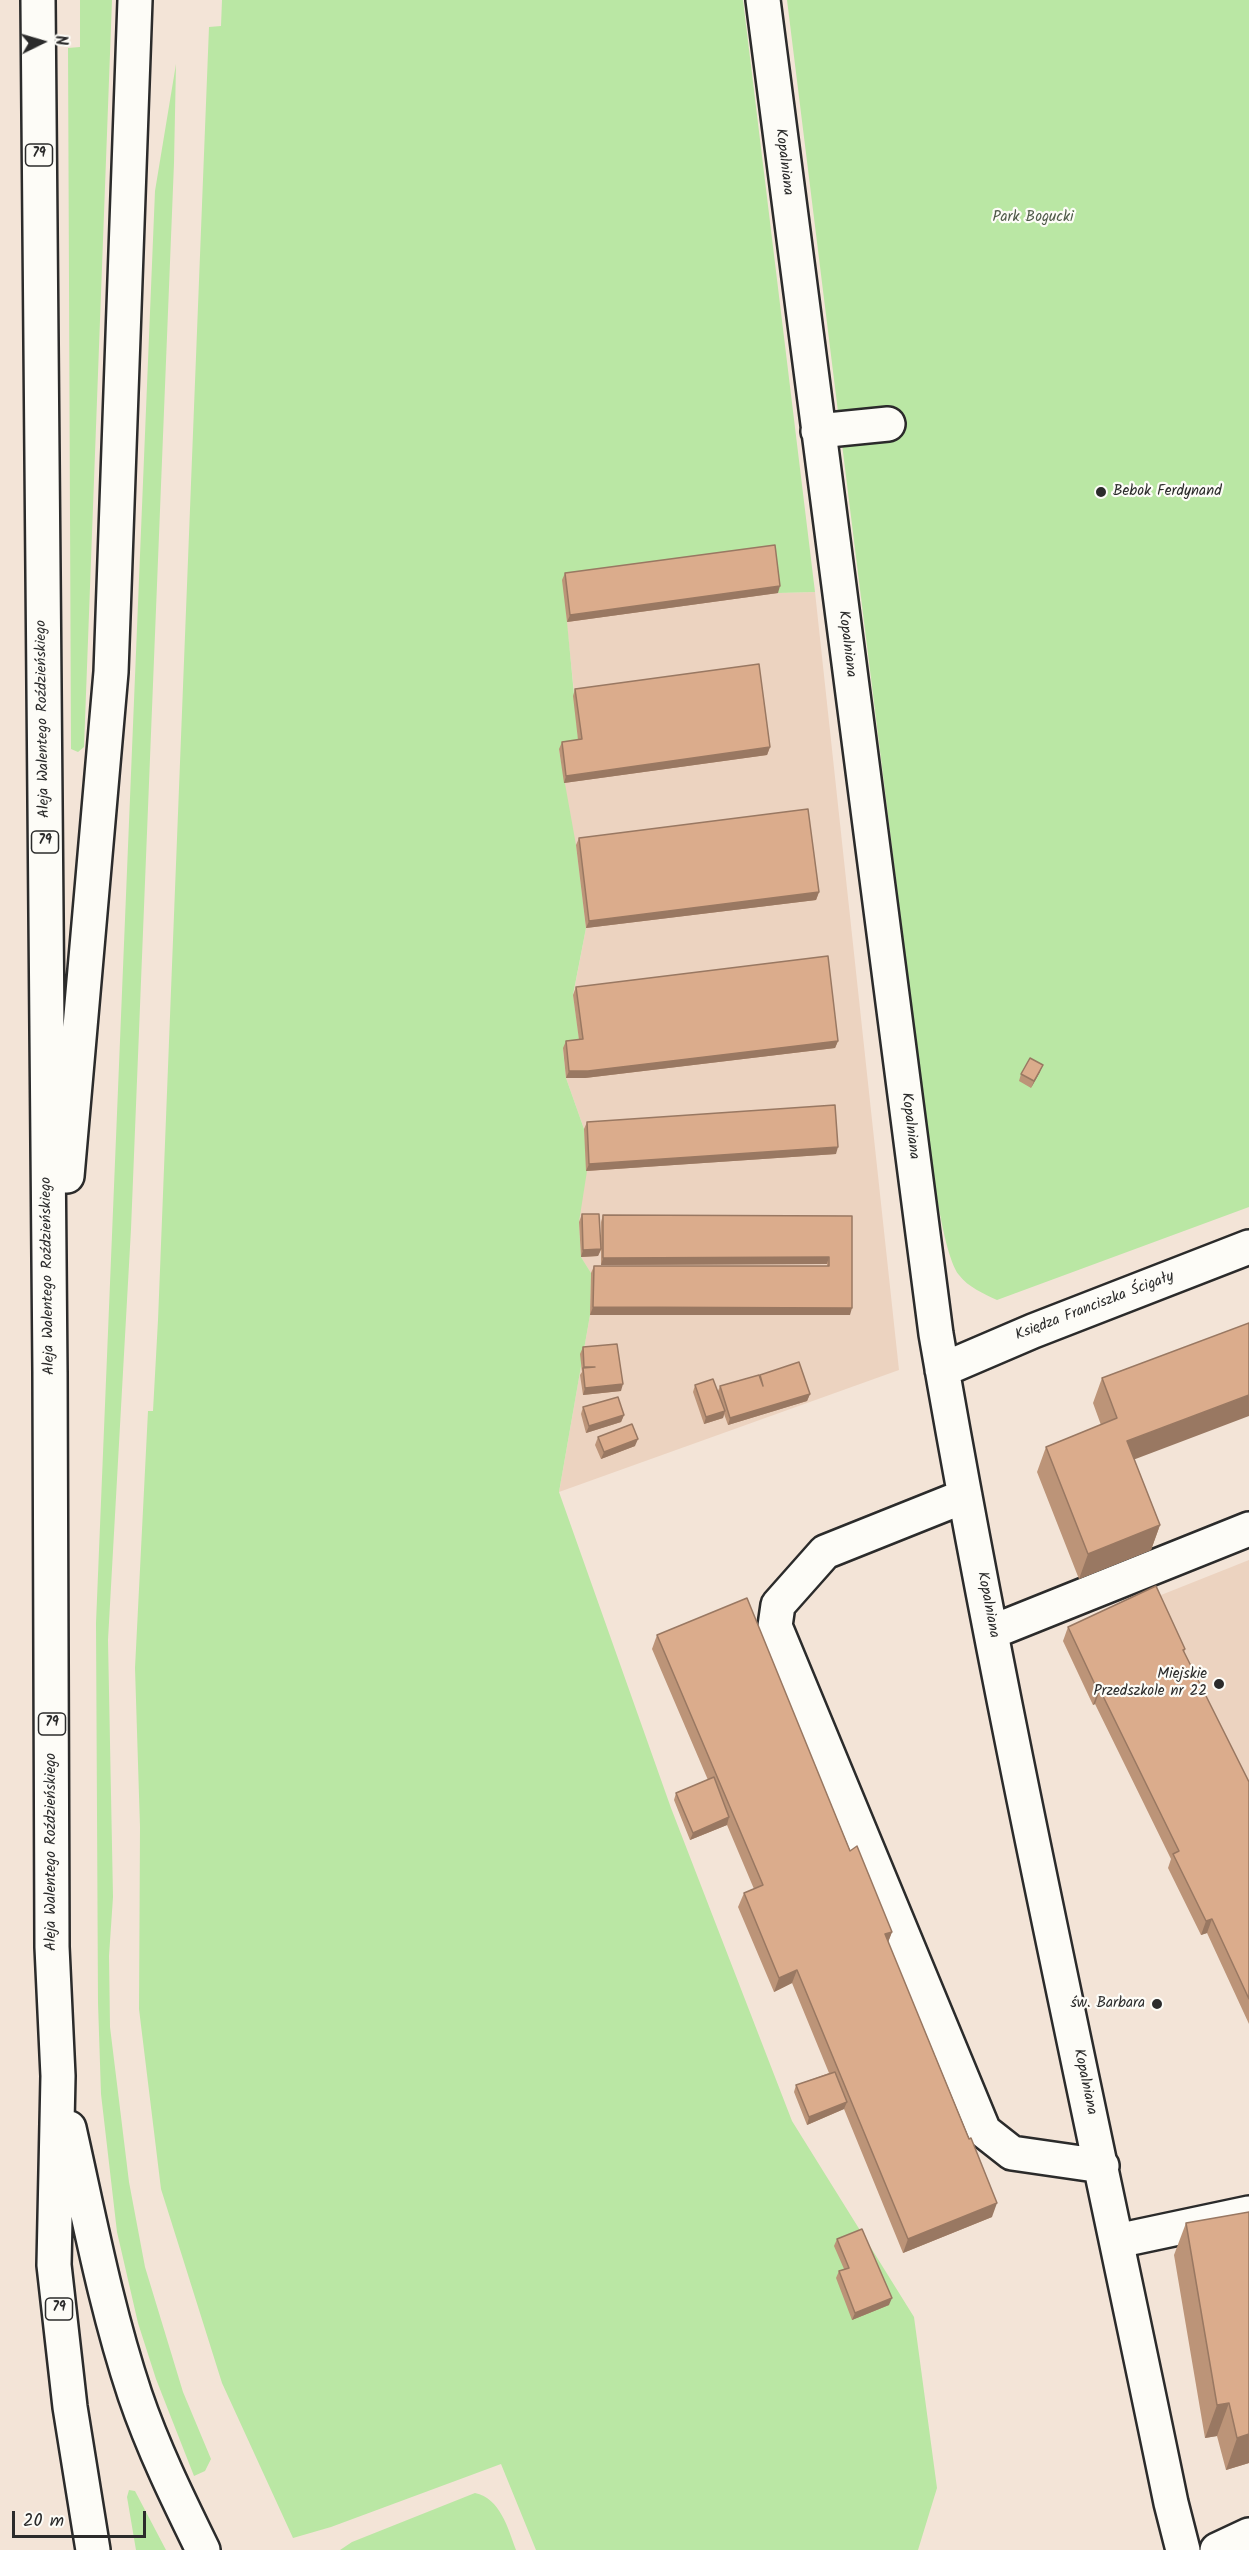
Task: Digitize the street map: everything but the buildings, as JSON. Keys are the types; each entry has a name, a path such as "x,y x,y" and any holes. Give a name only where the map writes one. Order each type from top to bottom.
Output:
{"main road":[{"name":"Aleja Walentego Roździeńskiego","path":"38,0 50,1372 52,1947 58,2076 54,2265 70,2407 93,2550"},
{"path":"50,1372 111,672 135,0"},
{"name":"Kopalniana","path":"763,0 942,1370 1046,1904 1171,2503 1183,2550"},
{"path":"818,431 888,424"},
{"name":"Księdza Franciszka Ścigały","path":"942,1370 1033,1331 1249,1247"},
{"path":"965,1496 825,1552 778,1605 775,1626 984,2131 1012,2153 1102,2166"},
{"path":"992,1632 1249,1528"},
{"path":"58,2076 108,2300 124,2357 155,2446 203,2550"},
{"path":"1117,2241 1249,2213"},
{"path":"1217,2550 1249,2535"}],"shaded area":[{"path":"562,580 778,593 815,592 899,1370 559,1492 590,1315 591,1273 581,1257 579,1222 584,1129 566,1078 563,1048 586,928 559,749 579,738"},
{"name":"Miejskie Przedszkole nr 22","path":"1249,1560 1249,1806 1178,1664 1093,1705 1063,1641 1151,1599"}],"green space":[{"path":"80,0 112,0 84,747 78,752 71,749 68,48 80,47"},
{"path":"222,0 743,0 815,592 778,593 773,552 563,580 579,747 559,750 576,845 586,928 573,995 580,1046 563,1049 566,1078 584,1129 587,1171 579,1222 581,1257 591,1273 590,1315 559,1492 671,1808 792,2121 914,2317 937,2488 918,2550 536,2550 501,2464 331,2527 293,2538 222,2383 161,2189 139,2009 140,1827 135,1668 148,1411 153,1411 158,1320 209,27 221,26"},
{"name":"Park Bogucki","path":"787,0 1249,0 1249,1207 997,1300 972,1287 959,1275 946,1242 936,1191"},
{"path":"176,64 174,163 131,1229 108,1640 113,1897 109,1956 110,2027 129,2182 145,2267 183,2392 211,2459 205,2471 194,2476 156,2379 138,2323 117,2232 101,2094 98,2003 96,1623 155,191"},
{"path":"129,2490 135,2491 166,2550 136,2550 127,2497"},
{"path":"475,2493 484,2496 497,2507 516,2550 340,2550 352,2542"}],"place":[{"name":"Bebok Ferdynand","path":"1101,492"},
{"name":"Miejskie Przedszkole nr 22","path":"1219,1684"},
{"name":"św. Barbara","path":"1157,2004"}]}
